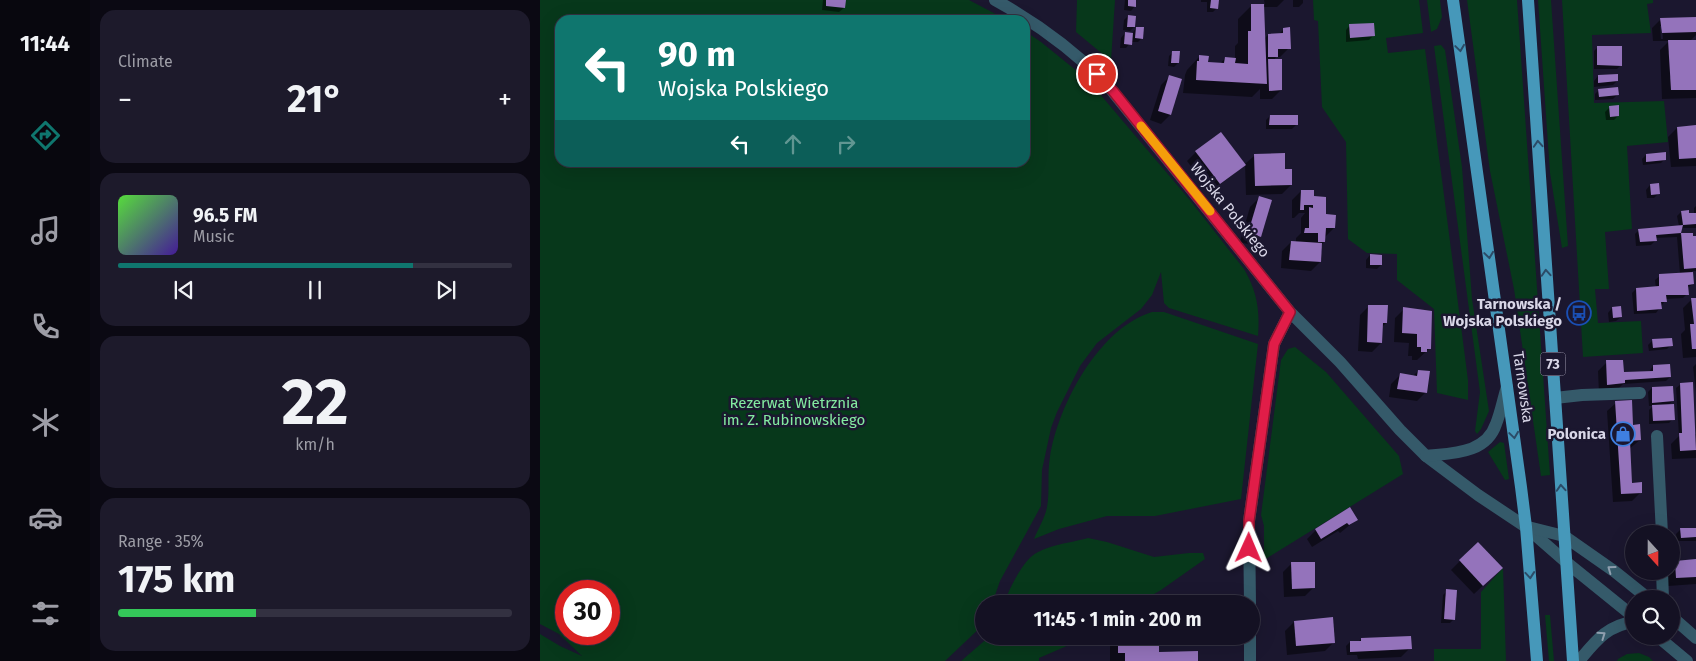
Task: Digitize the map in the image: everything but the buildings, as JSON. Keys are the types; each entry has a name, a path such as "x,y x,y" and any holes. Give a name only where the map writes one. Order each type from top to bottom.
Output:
{"main road":[{"name":"Tarnowska","path":"1453,0 1526,526 1536,661"},
{"name":"Tarnowska","path":"1528,0 1573,661"}],"street":[{"name":"Wojska Polskiego","path":"995,0 1020,15"},
{"name":"Wojska Polskiego","path":"1030,21 1042,28 1088,65 1105,82 1290,312 1340,362 1400,430 1426,456 1478,495 1526,526 1566,562 1625,610"},
{"path":"1250,595 1249,521 1274,344 1290,312"},
{"path":"1426,456 1466,451 1482,444 1496,426 1507,387"},
{"path":"1555,398 1640,393"},
{"path":"1658,436 1662,525"},
{"name":"Wojska Polskiego","path":"1526,526 1564,536 1638,590"},
{"path":"1579,661 1596,639 1625,623"},
{"path":"1680,624 1696,638"},
{"path":"1250,645 1250,661"},
{"path":"1668,645 1687,661"}],"green space":[{"name":"Rezerwat Wietrznia im. Z. Rubinowskiego","path":"540,0 969,0 998,15 555,15 555,167 1030,167 1030,34 1088,80 1189,199 1244,269 1257,301 1258,336 1169,308 1164,303 1161,272 1152,295 1141,309 1097,343 1080,366 1051,428 1042,470 1041,506 1000,581 995,595 975,595 975,633 945,661 540,661 540,634 555,643 555,645 582,656 570,645 620,645 620,580 555,580 555,632 540,624"},
{"path":"1077,0 1115,0 1111,61 1076,32"},
{"path":"1313,0 1419,0 1423,33 1386,38 1388,53 1425,49 1468,380 1468,400 1437,393 1434,309 1397,280 1397,254 1367,253 1348,239 1346,142 1322,107 1318,21 1314,20"},
{"path":"1427,0 1440,0 1442,17 1437,29 1431,32"},
{"path":"1467,0 1517,0 1550,475 1541,476 1514,289 1490,171"},
{"path":"1538,0 1551,0 1568,246 1562,248 1550,173"},
{"path":"1562,0 1653,0 1653,3 1647,4 1651,33 1592,35 1594,103 1664,101 1668,142 1627,146 1632,229 1605,232 1609,289 1595,289 1598,323 1641,321 1643,353 1583,357"},
{"path":"1441,45 1445,50 1462,167 1472,299 1489,411 1477,434 1475,431 1480,392 1434,46"},
{"path":"1152,312 1164,312 1258,344 1241,499 1155,516 1107,516 1059,529 1034,539 1047,507 1049,463 1055,436 1072,392 1084,371 1115,334 1133,321"},
{"path":"1295,347 1326,372 1399,456 1403,474 1264,560 1264,526 1261,515 1281,360 1288,349"},
{"path":"1500,442 1504,443 1509,479 1505,480 1488,452"},
{"path":"1088,538 1154,557 1203,553 1205,559 1152,595 1008,595 1015,579 1028,560 1038,552"},
{"path":"1503,568 1506,661 1434,661 1434,649 1481,649 1481,592"},
{"path":"1545,615 1550,615 1554,661 1549,661"},
{"path":"980,645 1069,645 1039,658 1039,661 961,661"},
{"path":"1639,653 1653,661 1617,661 1627,654"}],"slow traffic":[{"path":"1141,126 1210,211"}],"place":[{"name":"Tarnowska / Wojska Polskiego","path":"1579,313"},
{"name":"Polonica","path":"1623,434"}],"route":[{"path":"1097,74 1113,91 1290,312 1274,344 1249,521 1249,548"}]}
